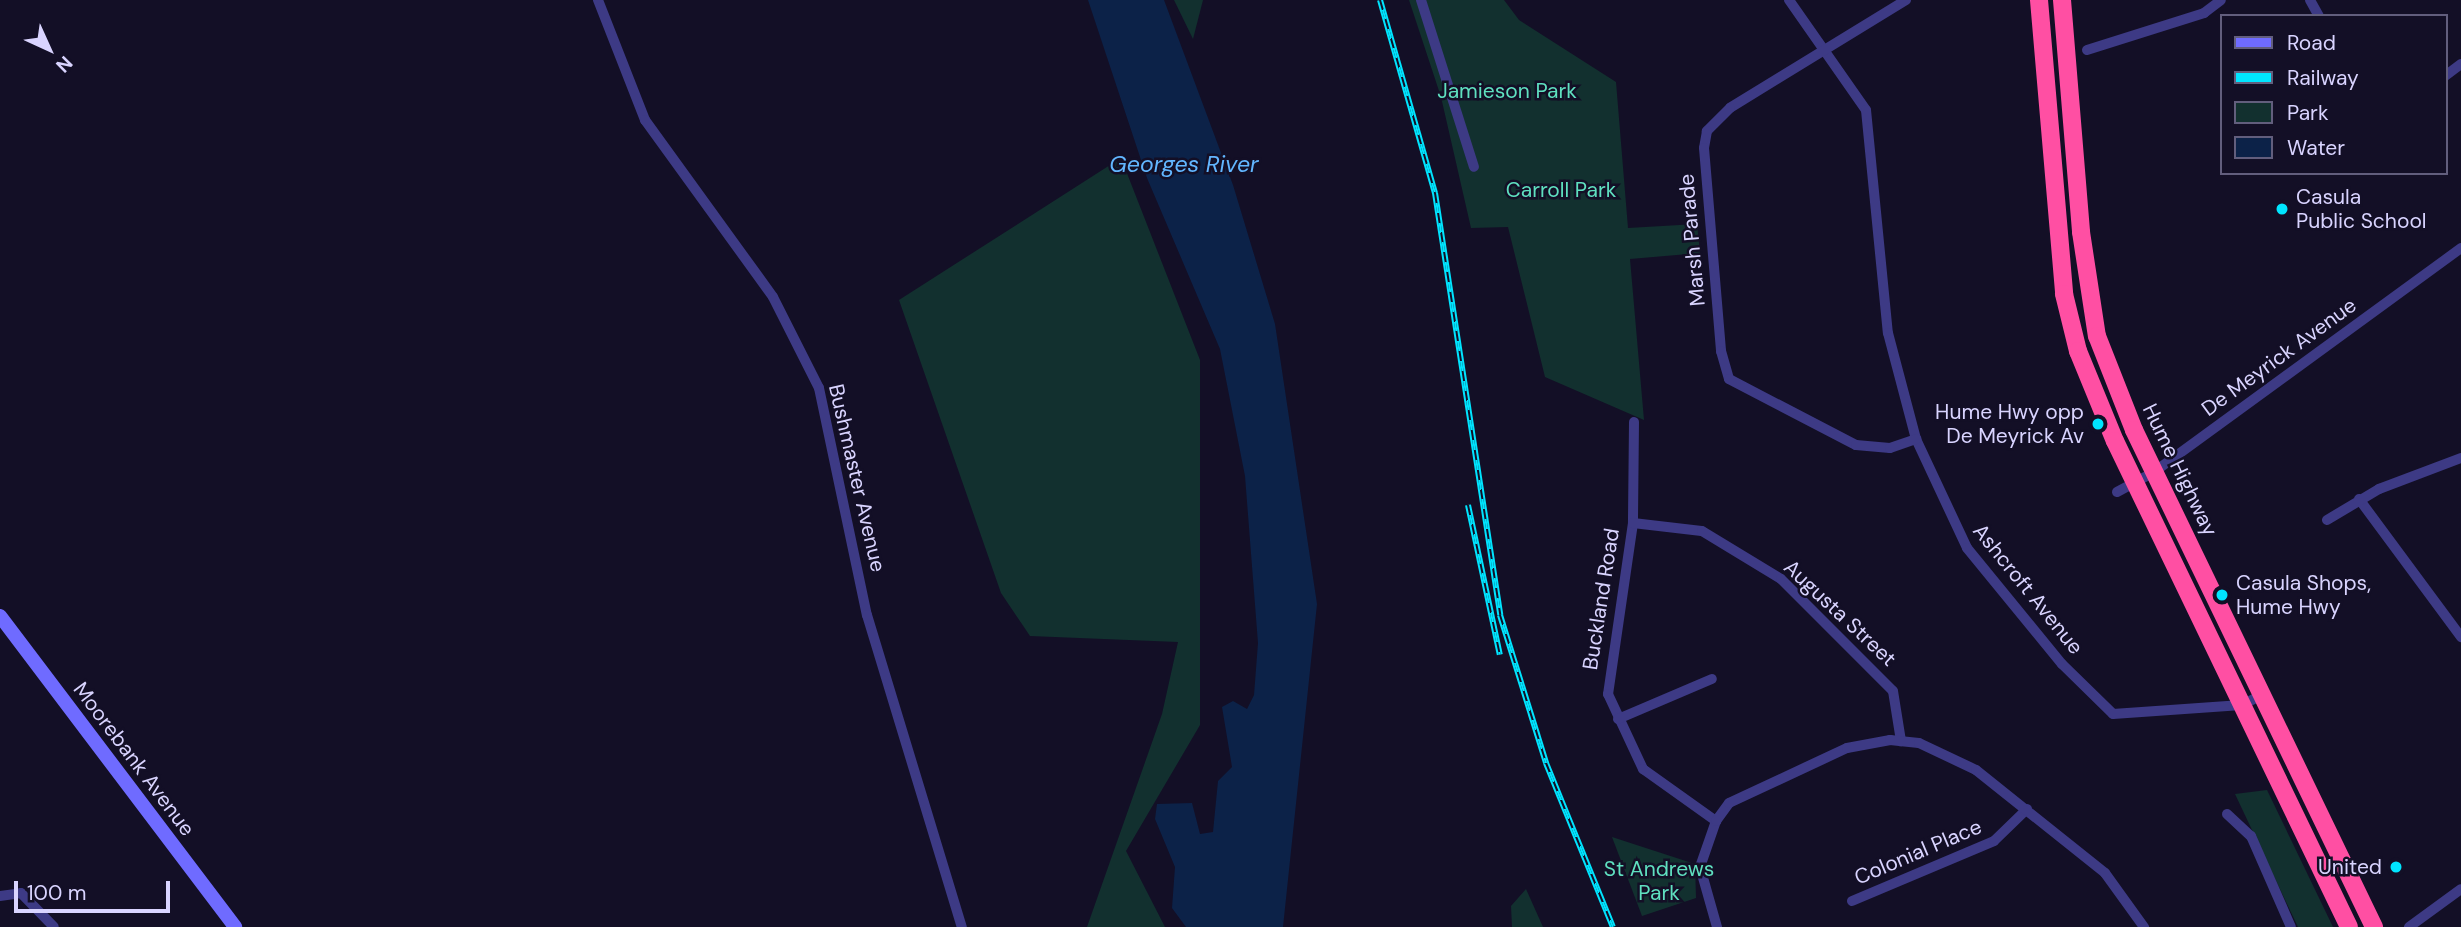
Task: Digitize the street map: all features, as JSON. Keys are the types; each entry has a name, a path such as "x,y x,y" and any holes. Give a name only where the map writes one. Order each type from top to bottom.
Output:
{"highway":[{"path":"2039,0 2066,305 2087,375 2135,484 2348,927"},
{"name":"Hume Highway","path":"2062,0 2089,302 2116,389 2374,927"}],"main road":[{"name":"Moorebank Avenue","path":"0,616 234,927"}],"street":[{"name":"Bushmaster Avenue","path":"598,0 645,121 773,297 819,388 867,615 962,927"},
{"path":"1421,0 1474,167"},
{"name":"Ashcroft Avenue","path":"1789,0 1826,49 1866,110 1885,311 1916,439 1967,548 2106,710 2120,716 2242,705 2262,695"},
{"name":"Marsh Parade","path":"1906,0 1730,108 1707,131 1721,351 1729,379 1741,389 1857,445 1890,448 1916,439"},
{"path":"2087,50 2204,13 2221,0"},
{"name":"De Meyrick Avenue","path":"2117,492 2154,472 2461,248"},
{"name":"Buckland Road","path":"1634,422 1633,523 1607,681 1618,719 1650,776 1716,821"},
{"path":"2327,520 2360,499 2461,458"},
{"path":"2360,499 2461,637"},
{"name":"Augusta Street","path":"1633,523 1702,531 1781,579 1894,691 1901,741"},
{"path":"1618,719 1712,680"},
{"path":"1717,927 1700,867 1716,821 1745,793 1847,748 1901,741 1958,758 2027,809 2105,873 2143,927"},
{"name":"Colonial Place","path":"1852,901 1994,841 2027,809"},
{"path":"2227,814 2251,836 2291,927"},
{"path":"2409,927 2461,889"},
{"path":"0,896 21,893 54,927"}],"green space":[{"path":"1174,0 1203,0 1193,39"},
{"name":"Carroll Park","path":"1409,0 1504,0 1519,20 1616,82 1628,228 1697,224 1700,253 1630,259 1644,420 1545,377 1508,227 1471,228 1441,97"},
{"path":"1121,158 1200,360 1200,725 1126,851 1165,927 1087,927 1162,714 1178,642 1030,636 1001,593 899,300"},
{"path":"2267,790 2333,927 2298,927 2235,794"},
{"name":"St Andrews Park","path":"1612,837 1695,864 1696,898 1642,916"},
{"path":"1526,889 1543,927 1512,927 1511,906"}],"water":[{"name":"Georges River","path":"1088,0 1164,0 1233,185 1275,324 1317,604 1283,927 1186,927 1172,908 1175,867 1155,819 1157,804 1192,803 1200,834 1213,832 1218,781 1232,767 1222,707 1233,701 1247,709 1254,695 1258,643 1245,476 1220,349 1147,178"}],"railway":[{"path":"1380,0 1435,193 1500,615 1546,763 1613,927"},
{"path":"1468,505 1500,655"}],"place":[{"name":"Casula Public School","path":"2282,209"},
{"name":"Hume Hwy opp De Meyrick Av","path":"2098,424"},
{"name":"Casula Shops, Hume Hwy","path":"2222,595"},
{"name":"United","path":"2396,867"}],"park label":[{"name":"Jamieson Park","path":"1507,91"}]}
